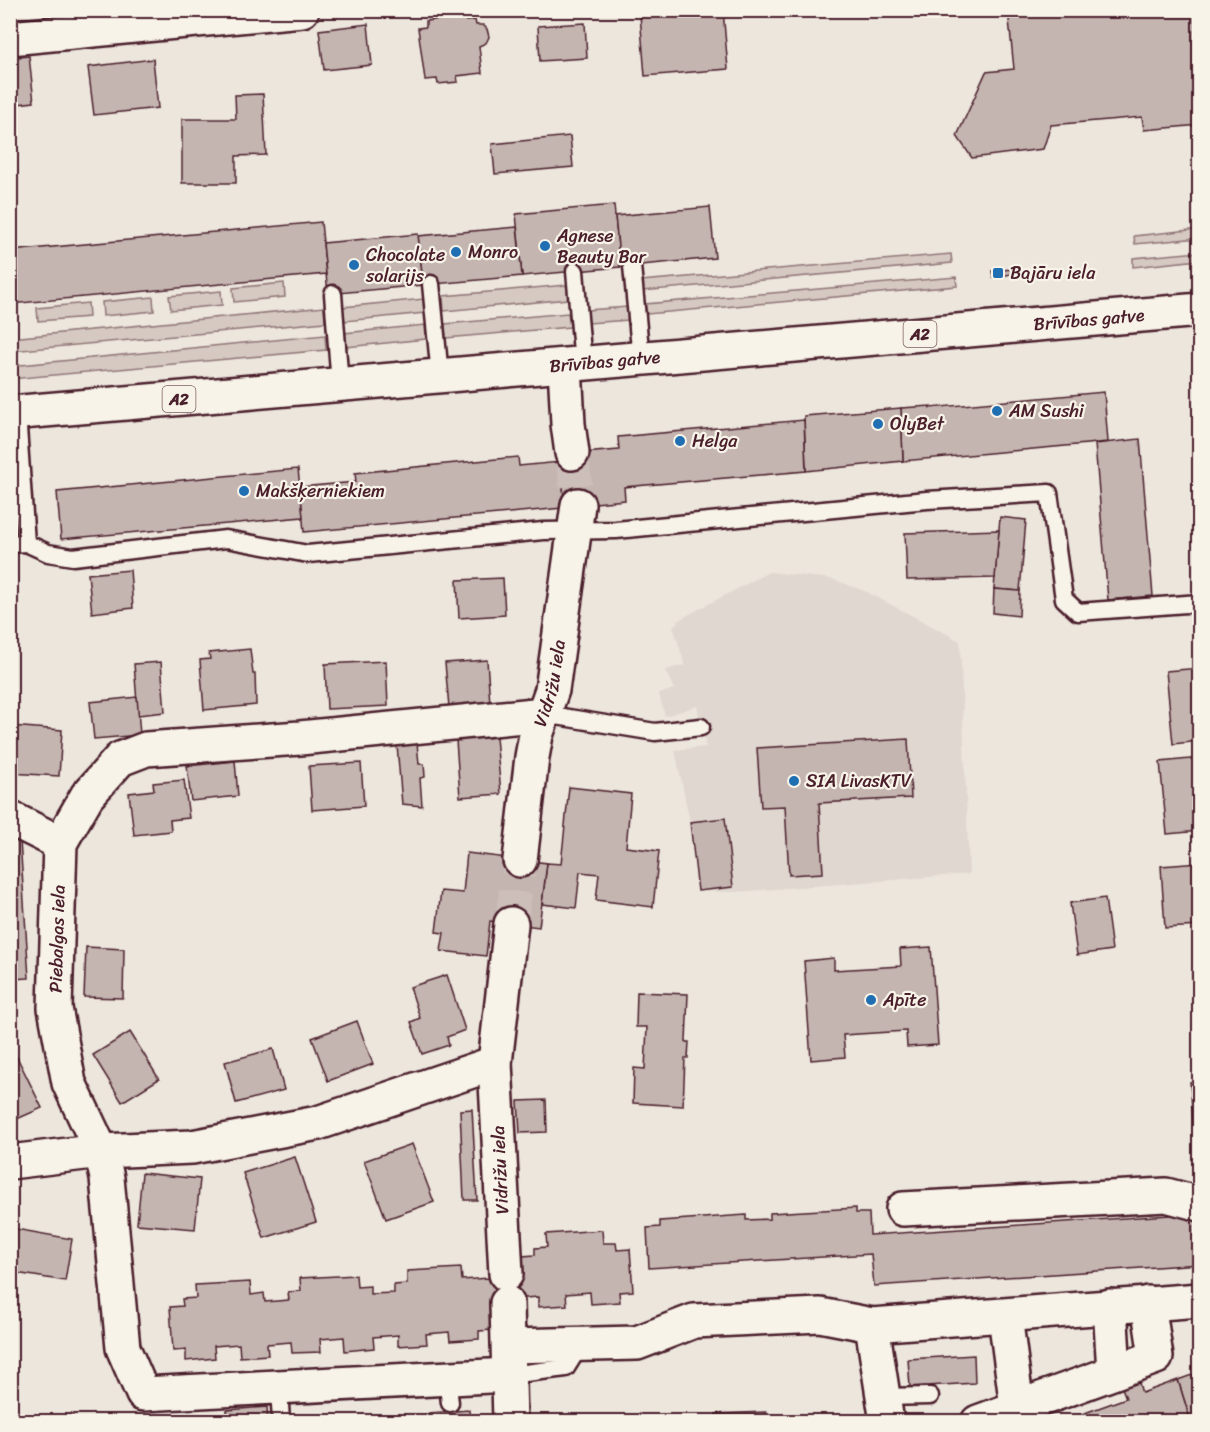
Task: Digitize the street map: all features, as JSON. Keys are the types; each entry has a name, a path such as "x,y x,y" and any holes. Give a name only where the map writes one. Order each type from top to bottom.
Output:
{"main road":[{"path":"10,38 302,10"},
{"name":"Brīvības gatve","path":"14,413 1200,310"},
{"path":"572,453 568,424 574,365"},
{"name":"Vidrižu iela","path":"520,860 532,757 536,735 552,690 576,518"},
{"name":"Piebalgas iela","path":"279,1386 143,1394 123,1348 107,1178 101,1151 69,1083 55,1008 60,843 87,796 120,759 146,749 300,738 544,714"},
{"path":"10,818 60,843"},
{"name":"Vidrižu iela","path":"510,1422 495,1063 511,924"},
{"path":"10,1162 101,1151 192,1147 318,1123 495,1063"},
{"path":"903,1209 1166,1195 1200,1204"},
{"path":"279,1386 449,1390 509,1361 580,1344 637,1343 694,1321 820,1316 872,1325 1200,1300"},
{"path":"978,1422 1156,1357 1148,1303"},
{"path":"1110,1306 1114,1372"},
{"path":"1005,1316 1017,1407"},
{"path":"872,1325 885,1409"}],"lane":[{"path":"632,266 641,359"},
{"path":"574,365 575,271"},
{"path":"431,284 440,376"},
{"path":"333,294 340,385"},
{"path":"14,413 18,543 48,553 73,557 226,539 308,554 543,531 576,518 616,530 927,500 1049,493 1064,599 1078,612 1200,603"},
{"path":"544,714 655,732 701,727"},
{"path":"279,1386 281,1422"},
{"path":"885,1409 930,1396"}],"shaded area":[{"path":"1199,229 1199,238 1135,244 1134,236"},
{"path":"1199,252 1199,260 1133,267 1133,258"},
{"path":"951,254 952,263 642,291 641,281"},
{"path":"956,277 957,286 647,314 645,304"},
{"path":"284,283 285,297 234,302 233,288"},
{"path":"567,285 568,299 444,311 443,296"},
{"path":"221,291 222,305 171,310 169,296"},
{"path":"153,297 154,311 103,316 102,302"},
{"path":"424,299 425,313 345,321 343,307"},
{"path":"88,303 89,317 38,321 37,308"},
{"path":"324,307 325,322 11,351 11,338"},
{"path":"628,307 629,320 588,323 587,310"},
{"path":"568,313 570,327 446,338 445,324"},
{"path":"425,325 426,339 346,347 344,333"},
{"path":"325,335 326,350 11,379 11,366"},
{"path":"769,572 832,579 867,592 960,641 969,874 734,892 698,891 690,822 675,750 706,747 697,706 665,716 659,694 674,689 665,670 685,665 673,626 684,617"}],"building":[{"path":"692,10 723,10 728,69 645,76 640,15"},
{"path":"1008,10 1200,10 1200,125 1144,130 1142,117 1051,125 1043,149 972,158 957,136 986,72 1014,69"},
{"path":"466,16 466,21 475,20 476,25 483,25 487,29 489,37 486,43 479,46 482,73 457,76 458,82 438,84 437,79 425,80 418,28 426,27 426,21"},
{"path":"585,23 587,58 540,61 538,26"},
{"path":"368,24 372,65 324,70 319,30"},
{"path":"29,56 34,102 10,105 10,58"},
{"path":"153,59 158,108 94,115 88,67"},
{"path":"263,94 266,155 236,156 236,183 182,183 182,119 236,119 235,95"},
{"path":"570,136 573,167 495,174 492,144"},
{"path":"614,205 620,267 522,276 516,214"},
{"path":"710,207 715,258 620,267 615,216"},
{"path":"321,222 326,274 10,304 10,251"},
{"path":"517,227 522,276 423,285 418,236"},
{"path":"418,234 423,285 328,294 323,243"},
{"path":"1012,269 1013,274 993,277 992,271"},
{"path":"1104,392 1108,442 903,461 901,408 931,406 930,408"},
{"path":"901,408 903,461 806,471 804,416"},
{"path":"804,420 806,471 624,487 625,500 565,506 559,455 619,450 618,437"},
{"path":"1140,439 1153,596 1108,600 1095,444"},
{"path":"518,457 519,466 560,462 565,506 563,508 304,532 300,487 356,482 355,473"},
{"path":"298,469 303,517 61,539 57,492"},
{"path":"1000,517 1026,520 1020,591 994,589"},
{"path":"999,530 995,578 907,580 905,533"},
{"path":"130,570 133,608 92,613 88,574"},
{"path":"503,578 505,615 459,618 457,580"},
{"path":"994,589 1020,591 1019,616 993,613"},
{"path":"250,649 253,674 255,674 256,705 204,710 200,660 210,659 209,653"},
{"path":"487,660 490,704 449,707 445,663"},
{"path":"386,661 388,706 327,709 325,664"},
{"path":"161,662 165,712 138,715 134,664"},
{"path":"1200,668 1200,741 1173,744 1166,671"},
{"path":"137,697 140,735 94,739 90,702"},
{"path":"10,726 62,730 59,776 10,773"},
{"path":"496,737 501,794 460,797 456,740"},
{"path":"908,739 911,798 819,803 823,873 789,875 785,806 761,807 757,748"},
{"path":"417,743 419,764 424,764 425,777 420,778 422,806 402,804 397,745"},
{"path":"1200,758 1200,831 1167,834 1160,762"},
{"path":"235,761 238,796 191,801 187,766"},
{"path":"361,763 364,806 312,810 309,766"},
{"path":"184,780 189,818 170,820 171,831 134,835 129,793 154,790 153,783"},
{"path":"569,787 631,794 626,847 659,851 653,907 596,900 599,874 580,872 576,908 542,904 547,863 561,864"},
{"path":"725,818 733,887 698,891 690,822"},
{"path":"10,840 20,840 29,978 10,979"},
{"path":"467,853 547,863 539,927 490,921 486,956 441,951 444,933 436,932 441,891 463,893"},
{"path":"1200,863 1200,926 1165,928 1161,866"},
{"path":"1105,898 1112,950 1077,955 1070,903"},
{"path":"86,947 124,949 123,998 84,997"},
{"name":"Apīte","path":"931,947 938,1045 907,1047 906,1031 843,1035 845,1057 811,1060 804,961 834,958 834,970 901,966 900,949"},
{"path":"1200,972 1200,1036 1199,1036 1192,973"},
{"path":"447,975 465,1030 447,1037 449,1045 422,1054 411,1022 420,1018 410,987"},
{"path":"637,992 688,994 686,1042 689,1042 688,1058 685,1058 683,1106 633,1103 634,1068 645,1069 647,1027 636,1027"},
{"path":"357,1021 373,1064 328,1081 312,1038"},
{"path":"130,1032 159,1079 122,1102 93,1055"},
{"path":"273,1049 284,1090 236,1103 225,1062"},
{"path":"17,1057 42,1108 10,1122 10,1060"},
{"path":"1200,1081 1200,1188 1199,1188 1190,1082"},
{"path":"546,1100 547,1132 520,1133 518,1101"},
{"path":"472,1109 477,1200 464,1200 460,1110"},
{"path":"412,1144 434,1202 386,1219 364,1161"},
{"path":"295,1157 316,1222 264,1238 243,1173"},
{"path":"142,1173 200,1179 195,1229 137,1224"},
{"path":"856,1208 856,1213 869,1213 870,1235 1200,1213 1200,1264 874,1286 871,1254 649,1268 647,1228 660,1227 660,1221 746,1215 746,1220 770,1219 770,1213"},
{"path":"10,1228 72,1239 65,1281 10,1272"},
{"path":"602,1230 603,1243 616,1243 617,1250 630,1249 633,1291 619,1292 620,1302 591,1304 590,1292 566,1294 567,1305 538,1307 538,1297 524,1298 525,1302 490,1305 492,1330 479,1331 479,1339 450,1341 449,1332 426,1334 427,1344 398,1346 398,1335 373,1337 374,1348 345,1351 344,1337 320,1339 321,1352 292,1353 291,1342 267,1344 268,1355 240,1357 239,1344 214,1346 215,1358 186,1361 186,1350 173,1351 170,1307 183,1306 182,1299 196,1298 195,1285 250,1282 251,1295 264,1293 265,1302 289,1300 288,1292 301,1291 300,1278 356,1275 357,1287 370,1286 370,1294 394,1293 394,1285 407,1284 407,1271 461,1268 462,1280 489,1278 489,1275 523,1273 522,1256 535,1255 535,1248 547,1247 546,1234"},
{"path":"974,1355 975,1383 910,1387 908,1359"},
{"path":"1200,1372 1200,1422 1191,1422 1178,1380"},
{"path":"1178,1380 1191,1422 1060,1422 1126,1398 1122,1388 1139,1383 1142,1393"},
{"path":"267,1407 268,1422 227,1422 227,1410"},
{"path":"469,1410 470,1422 429,1422 429,1413"},
{"path":"766,1412 767,1422 716,1422 716,1414"},
{"path":"73,1416 73,1422 36,1422 36,1418"},
{"path":"194,1418 194,1422 133,1422"}],"tunnel":[{"path":"572,453 578,505"},
{"path":"511,924 520,860"}],"place":[{"name":"Agnese Beauty Bar","path":"545,246"},
{"name":"Monro","path":"456,252"},
{"name":"Chocolate solarijs","path":"354,265"},
{"name":"Bajāru iela","path":"998,273"},
{"name":"AM Sushi","path":"997,411"},
{"name":"OlyBet","path":"878,424"},
{"name":"Helga","path":"680,441"},
{"name":"Makšķerniekiem","path":"244,491"},
{"name":"SIA LivasKTV","path":"794,781"},
{"name":"Apīte","path":"871,1000"}]}
